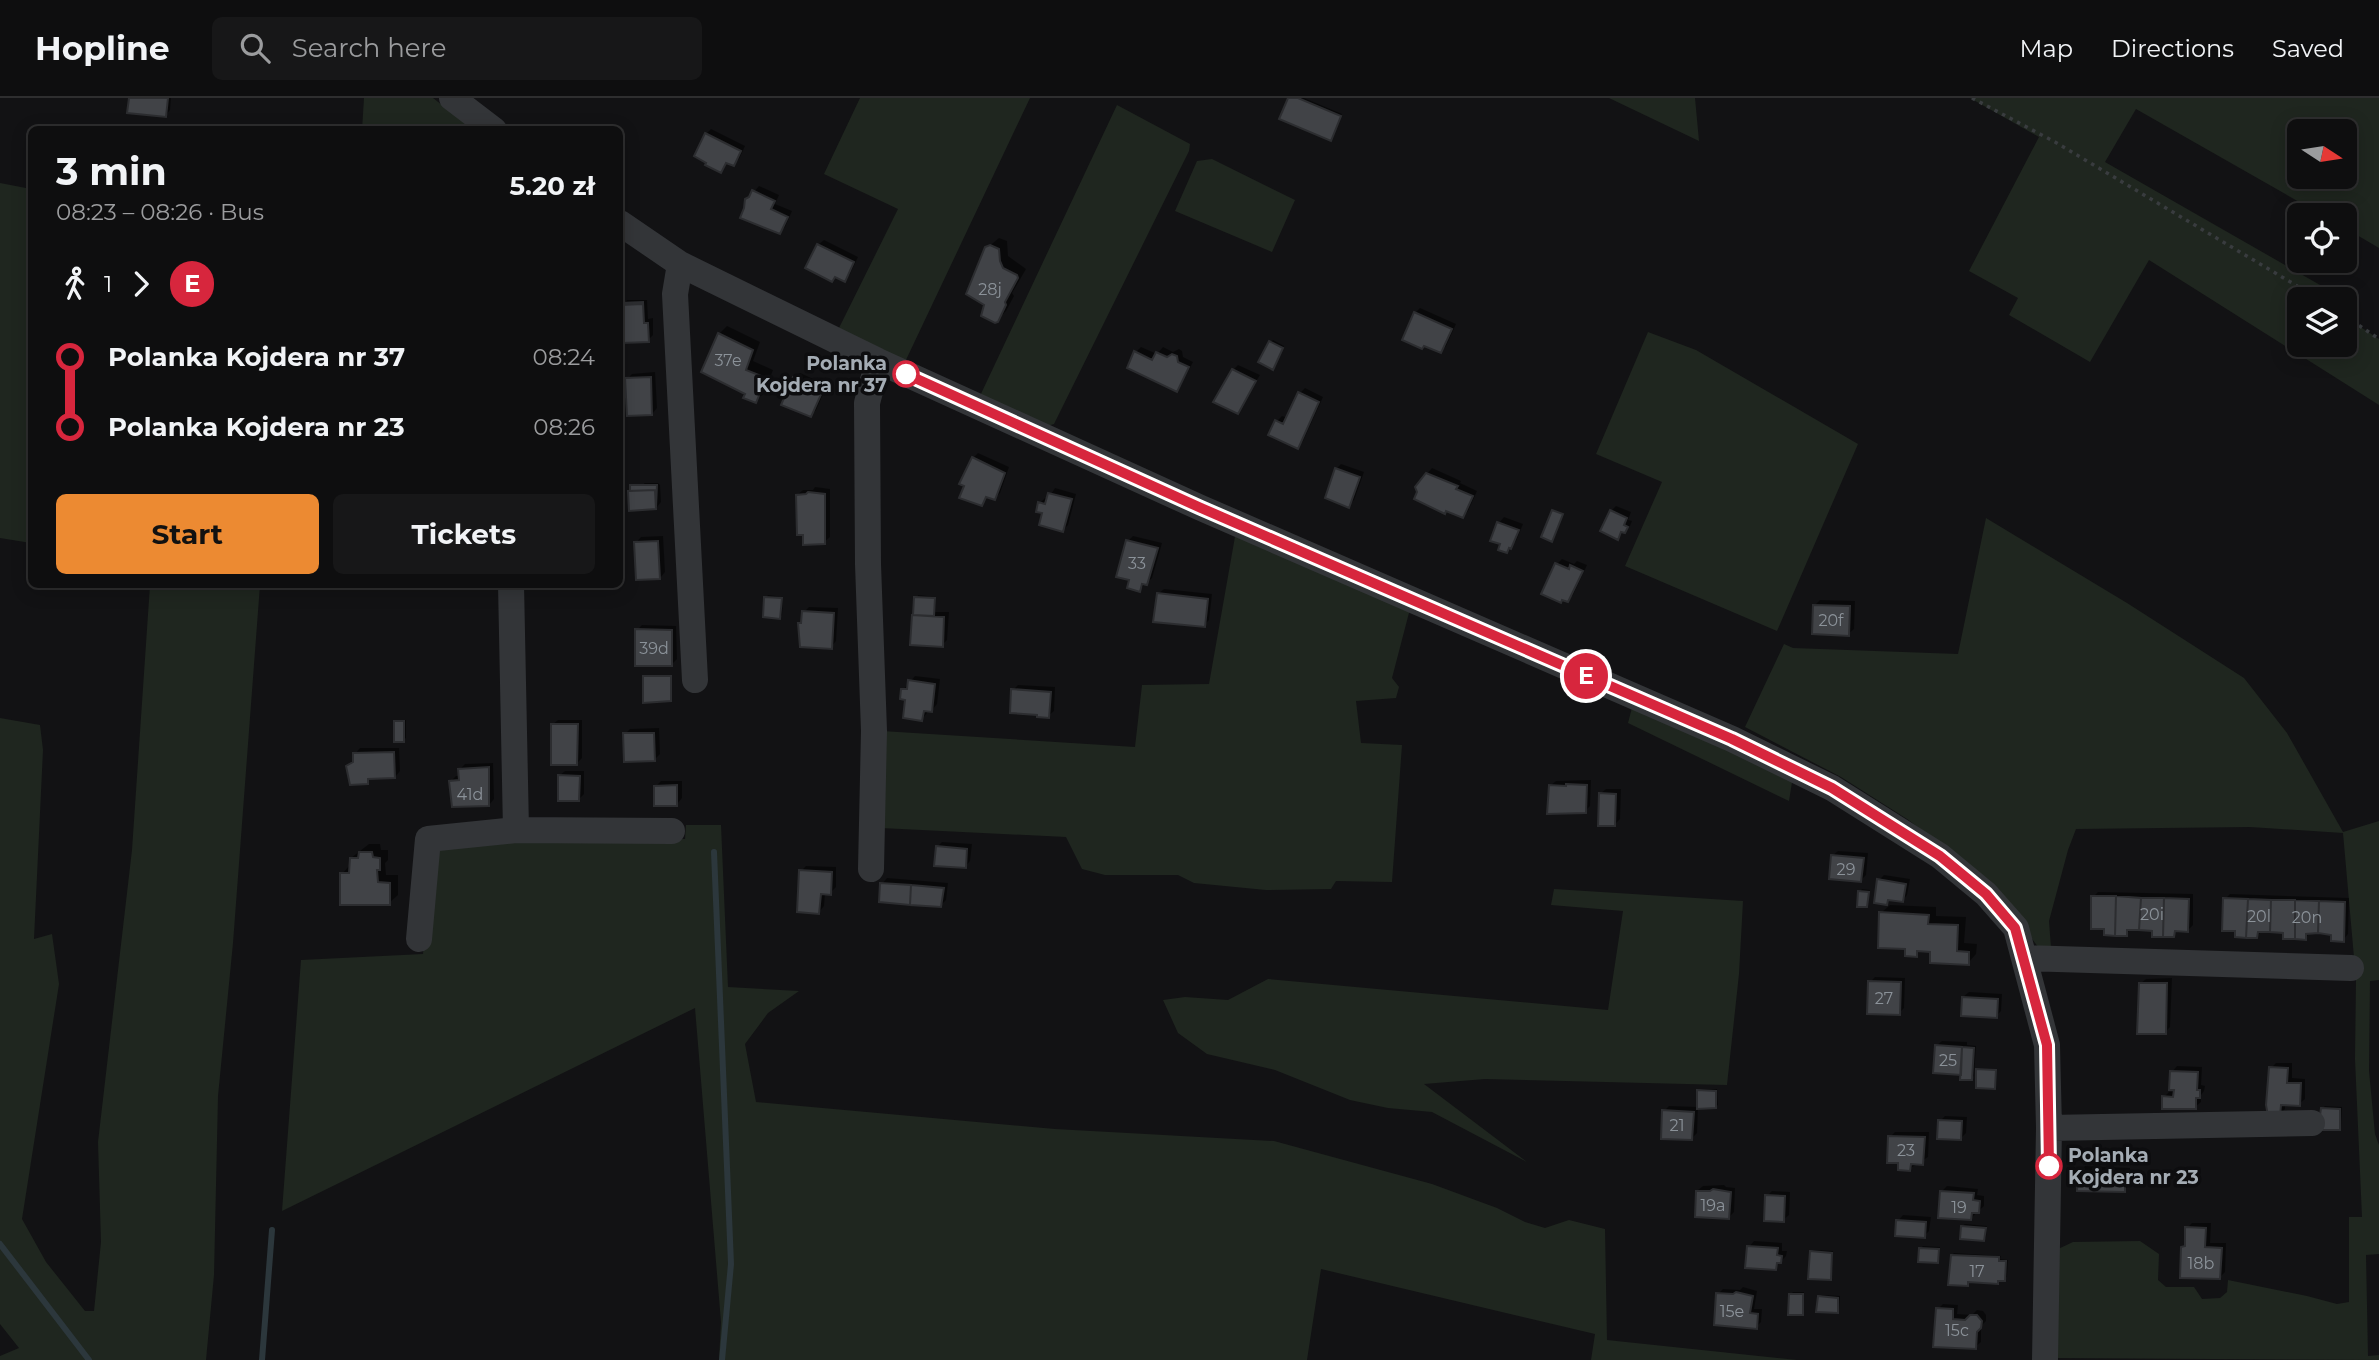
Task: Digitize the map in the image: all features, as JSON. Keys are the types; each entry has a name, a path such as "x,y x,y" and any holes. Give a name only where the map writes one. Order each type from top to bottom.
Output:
{"street":[{"path":"452,98 489,126"},
{"path":"623,225 680,264 878,361 1201,508 1732,739 1832,788 1940,856 1986,894 2015,928 2047,1045 2049,1128 2045,1360"},
{"path":"680,264 675,294 695,680"},
{"path":"871,869 874,731 867,537 867,403 878,361"},
{"path":"511,588 516,830"},
{"path":"419,939 428,839 516,830 671,831"},
{"path":"2025,958 2351,968"},
{"path":"2049,1128 2312,1123"}],"path":[{"path":"1972,98 2066,149 2299,287"},
{"path":"2357,324 2379,339"}],"shaded area":[{"path":"364,98 433,98 469,126 362,126"},
{"path":"860,98 1030,98 905,362 839,328 898,209 824,174"},
{"path":"1609,98 1695,98 1699,141"},
{"path":"1970,98 2379,98 2379,248 2357,235 2357,203 2301,203 2136,109 2105,162 2287,266 2287,273 2299,273 2320,285 2287,287 2287,347 2149,260 2090,362 2009,315 2018,298 1969,271 2039,137"},
{"path":"1117,105 1190,144 1189,151 1054,424 1044,427 979,398"},
{"path":"1212,159 1295,200 1272,252 1175,211 1197,161"},
{"path":"0,183 28,188 28,543 0,538"},
{"path":"2357,325 2379,339 2379,405 2303,357 2357,357"},
{"path":"1648,332 1696,350 1858,444 1777,631 1625,566 1662,482 1596,454"},
{"path":"1986,518 2244,678 2287,733 2343,832 2379,821 2379,980 2370,981 2369,1071 2375,1134 2379,1145 2379,1254 2366,1255 2368,1356 2379,1355 2379,1360 2055,1358 2056,1250 2073,1242 2140,1241 2159,1254 2158,1280 2166,1287 2194,1287 2202,1299 2220,1298 2227,1292 2228,1280 2337,1304 2349,1302 2349,1217 2362,1217 2355,1059 2356,980 2343,833 2250,827 2076,829 2049,921 2051,948 2038,947 1988,879 1907,819 1841,777 1745,727 1784,644 1793,648 1958,654"},
{"path":"1236,531 1410,609 1392,678 1399,687 1396,698 1356,701 1361,743 1402,745 1392,882 1336,881 1331,889 1266,890 1194,883 1178,875 1105,875 1082,869 1066,837 881,828 882,731 1135,747 1142,685 1209,684"},
{"path":"150,588 260,588 233,943 218,1096 214,1275 206,1360 0,1360 0,1356 19,1348 0,1324 0,718 40,725 43,750 34,939 52,934 59,984 22,1219 46,1262 85,1311 94,1311 101,1242 98,1142 132,850"},
{"path":"1633,704 1793,776 1789,801 1628,723"},
{"path":"686,825 721,825 728,987 799,991 768,1013 745,1044 756,1102 1055,1129 1274,1141 1432,1184 1545,1228 1569,1220 1605,1229 1607,1340 1797,1360 1591,1360 1595,1334 1321,1269 1307,1360 719,1360 721,1322 695,1008 282,1211 301,960 423,954 432,851 516,838 685,839"},
{"path":"1554,889 1743,901 1739,974 1727,1085 1485,1079 1424,1084 1527,1162 1432,1112 1388,1108 1350,1100 1275,1070 1207,1054 1178,1033 1163,1000 1185,997 1228,1000 1268,979 1608,1010 1623,911 1551,905"}],"building":[{"path":"129,98 168,98 166,117 127,113"},
{"path":"1288,98 1298,98 1341,116 1331,141 1279,119"},
{"path":"705,133 741,151 734,166 726,163 721,173 694,156"},
{"path":"752,190 775,201 771,209 788,217 780,234 740,218 745,199"},
{"path":"817,244 854,262 845,282 835,277 832,282 805,268"},
{"path":"990,245 999,249 1003,268 1018,278 998,322 995,323 981,316 984,305 966,294 985,247"},
{"path":"643,302 644,323 643,304 623,303"},
{"path":"643,304 649,342 623,343 623,305"},
{"path":"1414,312 1452,329 1441,353 1424,346 1422,349 1402,340"},
{"path":"718,333 753,350 746,370 766,378 756,403 743,398 745,394 701,372"},
{"path":"1269,341 1283,348 1273,370 1258,362"},
{"path":"1134,351 1152,360 1156,352 1167,357 1172,354 1177,356 1178,362 1189,367 1177,392 1127,368"},
{"path":"1232,369 1256,381 1238,414 1213,402"},
{"path":"651,377 652,415 627,416 625,378"},
{"path":"793,377 823,390 811,417 781,405"},
{"path":"1298,392 1319,402 1298,449 1268,435 1275,420 1283,424"},
{"path":"972,457 1005,473 995,500 986,497 982,506 959,498 964,486 959,484"},
{"path":"1335,468 1360,477 1349,508 1325,498"},
{"path":"1426,473 1458,486 1456,489 1473,496 1463,518 1446,511 1445,514 1414,499 1417,492 1415,487"},
{"path":"630,485 657,485 656,507 655,490 630,491"},
{"path":"655,490 656,509 629,511 628,491"},
{"path":"808,492 825,494 825,544 803,545 803,535 797,535 796,495"},
{"path":"1048,493 1072,499 1063,532 1039,525 1042,513 1036,512 1038,502 1045,504"},
{"path":"1552,510 1563,514 1552,542 1541,537"},
{"path":"1610,510 1627,518 1624,525 1628,527 1625,533 1621,532 1618,540 1600,531"},
{"path":"1497,522 1519,530 1507,553 1498,550 1500,544 1490,541"},
{"path":"1126,540 1158,548 1147,585 1142,584 1140,592 1127,588 1129,580 1116,577"},
{"path":"658,541 660,579 636,580 634,542"},
{"path":"1555,563 1569,569 1570,565 1583,571 1568,602 1562,600 1561,603 1541,594"},
{"path":"1157,593 1208,599 1205,627 1153,622"},
{"path":"764,597 782,598 780,619 763,617"},
{"path":"914,597 935,598 934,616 913,615"},
{"path":"1813,605 1850,606 1849,636 1812,634"},
{"path":"802,611 834,613 832,649 800,647 798,623 801,623"},
{"path":"912,615 944,617 943,647 910,645"},
{"path":"635,629 672,630 672,666 635,666"},
{"path":"643,676 671,676 671,701 643,703"},
{"path":"908,680 935,684 932,712 924,711 922,721 903,718 905,700 900,699 901,689 907,689"},
{"path":"1011,689 1051,692 1049,718 1010,713"},
{"path":"394,721 404,721 404,742 394,742"},
{"path":"551,724 578,724 577,765 551,765"},
{"path":"623,733 654,733 655,761 624,762"},
{"path":"394,752 395,778 368,779 368,784 350,785 346,766 353,762 353,753"},
{"path":"489,767 489,806 452,807 449,781 459,780 458,769"},
{"path":"558,775 580,776 579,801 558,801"},
{"path":"677,785 677,806 654,806 654,786"},
{"path":"1549,785 1587,785 1586,813 1547,814"},
{"path":"1599,793 1616,794 1615,826 1598,826"},
{"path":"936,846 967,849 966,868 934,866"},
{"path":"359,852 372,852 373,857 380,858 378,882 390,883 390,905 340,905 340,873 349,873 350,858 358,858"},
{"path":"1831,855 1864,858 1861,882 1829,879"},
{"path":"799,870 832,872 831,895 821,894 819,914 797,912"},
{"path":"1877,879 1906,884 1903,902 1888,900 1887,905 1874,903"},
{"path":"880,883 911,885 910,905 879,902"},
{"path":"911,885 944,888 941,907 910,905"},
{"path":"1858,891 1869,892 1867,907 1857,907"},
{"path":"2091,896 2116,896 2115,936 2104,935 2104,929 2091,929"},
{"path":"2116,896 2141,898 2139,930 2127,930 2127,936 2115,936"},
{"path":"2141,898 2164,898 2163,937 2152,937 2152,931 2139,930"},
{"path":"2164,898 2189,899 2188,932 2175,931 2174,937 2163,937"},
{"path":"2223,898 2248,899 2246,938 2235,937 2235,931 2222,931"},
{"path":"2248,899 2271,900 2270,932 2258,932 2257,938 2246,938"},
{"path":"2271,900 2295,900 2295,939 2283,939 2283,933 2270,932"},
{"path":"2295,900 2319,901 2318,933 2306,934 2306,940 2295,939"},
{"path":"2319,901 2345,902 2344,942 2331,941 2331,935 2318,933"},
{"path":"1879,912 1929,915 1928,924 1958,925 1957,951 1969,952 1969,965 1930,963 1930,952 1917,951 1917,957 1905,956 1905,949 1878,948"},
{"path":"1868,981 1901,982 1900,1015 1867,1014"},
{"path":"2139,983 2167,983 2166,1034 2137,1034"},
{"path":"1962,997 1998,999 1997,1018 1961,1016"},
{"path":"1935,1045 1962,1047 1961,1075 1933,1073"},
{"path":"1962,1047 1974,1048 1972,1080 1960,1080"},
{"path":"2269,1067 2288,1068 2287,1083 2301,1083 2300,1106 2281,1105 2280,1116 2268,1116 2266,1105"},
{"path":"1976,1069 1996,1070 1995,1089 1976,1088"},
{"path":"2170,1071 2198,1072 2197,1090 2200,1090 2200,1098 2196,1098 2196,1109 2162,1109 2162,1096 2173,1097 2174,1090 2169,1090"},
{"path":"1697,1090 1716,1091 1716,1108 1697,1109"},
{"path":"2321,1108 2340,1109 2340,1130 2318,1130"},
{"path":"1662,1110 1694,1112 1692,1140 1661,1139"},
{"path":"1938,1120 1962,1121 1961,1140 1937,1139"},
{"path":"1888,1136 1925,1137 1923,1165 1911,1164 1910,1171 1898,1170 1898,1163 1887,1163"},
{"path":"2078,1171 2125,1172 2125,1192 2077,1191"},
{"path":"1713,1189 1731,1192 1729,1219 1695,1217 1696,1191"},
{"path":"1940,1191 1974,1193 1973,1200 1980,1201 1979,1213 1972,1213 1971,1220 1938,1218"},
{"path":"1765,1195 1785,1196 1784,1222 1764,1221"},
{"path":"1896,1220 1926,1222 1925,1238 1895,1236"},
{"path":"1961,1226 1986,1228 1984,1241 1960,1239"},
{"path":"2185,1227 2206,1228 2205,1247 2222,1248 2220,1279 2180,1278"},
{"path":"1747,1246 1778,1248 1777,1255 1782,1256 1781,1263 1777,1263 1776,1270 1745,1268"},
{"path":"1919,1248 1939,1249 1938,1263 1918,1262"},
{"path":"1810,1251 1832,1253 1831,1280 1808,1279"},
{"path":"1951,1255 1999,1257 1999,1261 2006,1261 2005,1281 1998,1281 1998,1284 1968,1282 1968,1286 1948,1285"},
{"path":"1736,1292 1753,1296 1750,1313 1758,1314 1757,1329 1714,1325 1716,1293"},
{"path":"1789,1294 1803,1294 1803,1315 1788,1315"},
{"path":"1818,1296 1838,1298 1838,1313 1816,1312"},
{"path":"1936,1308 1953,1309 1953,1319 1965,1320 1970,1315 1977,1315 1982,1321 1977,1332 1976,1349 1933,1347"}],"waterway":[{"path":"714,852 731,1264 722,1360"},
{"path":"262,1360 272,1230"},
{"path":"0,1244 89,1360"}],"bus line":[{"name":"E","path":"906,374 1201,508 1732,739 1832,788 1940,856 1986,894 2015,928 2047,1045 2049,1166"}],"place":[{"name":"Polanka Kojdera nr 37","path":"906,374"},
{"name":"Polanka Kojdera nr 23","path":"2049,1166"}]}
